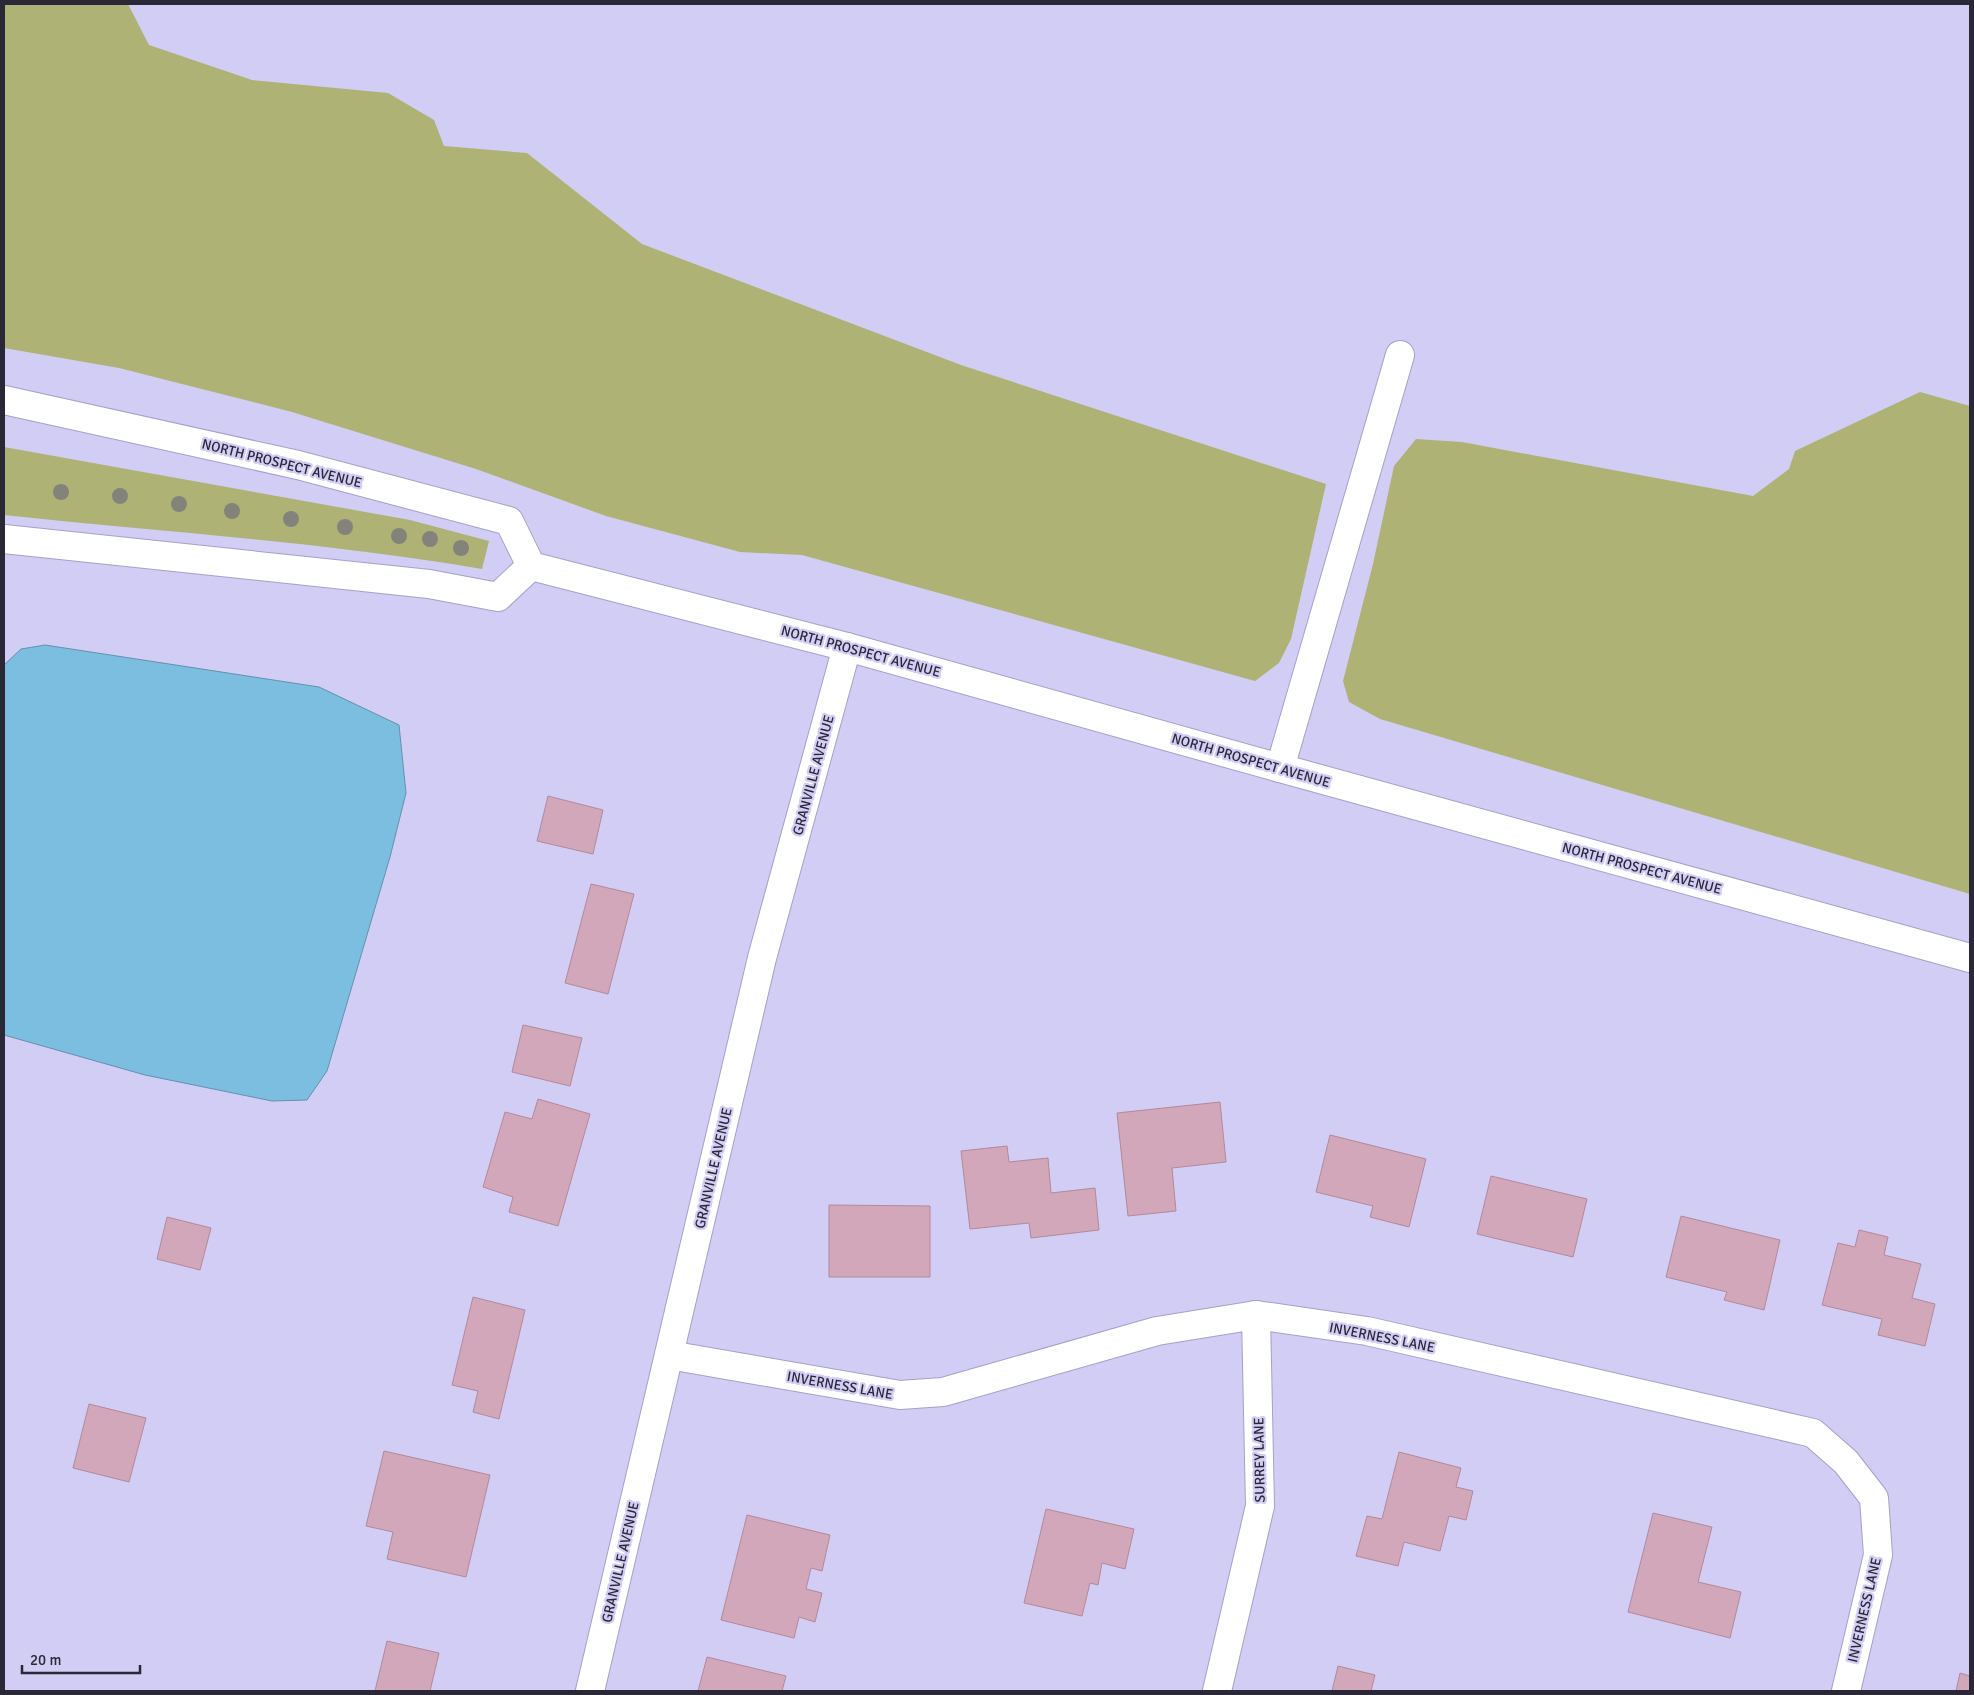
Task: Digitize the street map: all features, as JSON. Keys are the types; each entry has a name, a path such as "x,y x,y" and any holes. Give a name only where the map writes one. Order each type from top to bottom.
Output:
{"street":[{"path":"1280,768 1400,355"},
{"name":"NORTH PROSPECT AVENUE","path":"4,400 298,465 509,521 531,566 847,647 1970,958"},
{"path":"4,539 429,584 498,597 531,566"},
{"name":"GRANVILLE AVENUE","path":"590,1691 762,958 847,647"},
{"name":"INVERNESS LANE","path":"669,1355 900,1395 943,1392 1157,1331 1256,1315 1367,1331 1813,1433 1846,1462 1874,1498 1878,1555 1846,1691"},
{"name":"SURREY LANE","path":"1217,1691 1260,1506 1256,1315"}],"green space":[{"path":"4,4 128,4 149,45 252,80 388,93 434,120 444,146 527,153 642,244 961,365 1326,484 1291,639 1279,663 1255,681 802,555 740,552 606,516 476,469 292,412 119,368 4,348"},
{"path":"1920,392 1970,406 1970,894 1380,719 1349,702 1343,681 1373,564 1394,466 1416,439 1462,442 1753,496 1789,469 1795,451"},
{"path":"4,447 410,520 489,541 482,569 303,545 4,515"}],"water":[{"path":"45,645 319,687 399,725 406,793 390,857 327,1071 307,1100 272,1101 145,1075 4,1035 4,665 21,649"}],"building":[{"path":"548,796 603,810 593,854 537,841"},
{"path":"591,884 634,894 608,994 565,983"},
{"path":"523,1025 582,1038 570,1086 512,1072"},
{"path":"538,1099 590,1114 558,1226 509,1212 513,1197 483,1187 505,1112 532,1119"},
{"path":"1220,1102 1226,1162 1172,1168 1176,1211 1128,1216 1117,1113"},
{"path":"1330,1135 1426,1159 1409,1227 1370,1217 1373,1206 1316,1192"},
{"path":"1007,1146 1009,1162 1048,1158 1051,1193 1095,1188 1099,1230 1031,1238 1029,1223 970,1229 961,1151"},
{"path":"1491,1176 1587,1199 1573,1257 1477,1234"},
{"path":"829,1205 930,1206 930,1277 829,1277"},
{"path":"1681,1216 1780,1240 1764,1310 1724,1300 1727,1292 1666,1277"},
{"path":"167,1217 211,1228 200,1270 157,1259"},
{"path":"1859,1230 1888,1237 1884,1255 1921,1264 1912,1298 1935,1304 1925,1346 1878,1335 1882,1319 1822,1305 1838,1243 1855,1247"},
{"path":"473,1297 525,1310 499,1419 473,1412 478,1391 452,1385"},
{"path":"89,1404 146,1418 129,1482 73,1468"},
{"path":"384,1451 490,1475 466,1577 387,1559 393,1532 366,1526"},
{"path":"1399,1452 1461,1468 1456,1487 1473,1491 1466,1520 1449,1516 1440,1551 1404,1542 1398,1566 1356,1556 1367,1516 1382,1519"},
{"path":"1046,1509 1134,1529 1125,1569 1102,1563 1098,1585 1090,1583 1082,1616 1024,1603"},
{"path":"1653,1513 1712,1527 1698,1582 1741,1592 1730,1638 1628,1612"},
{"path":"747,1515 830,1535 822,1571 811,1568 806,1589 822,1593 815,1622 799,1617 794,1638 721,1620"},
{"path":"387,1641 439,1653 430,1691 375,1691"},
{"path":"707,1657 786,1676 782,1691 698,1691"},
{"path":"1338,1666 1375,1675 1371,1691 1332,1691"},
{"path":"1960,1673 1970,1676 1970,1691 1956,1691"}]}
